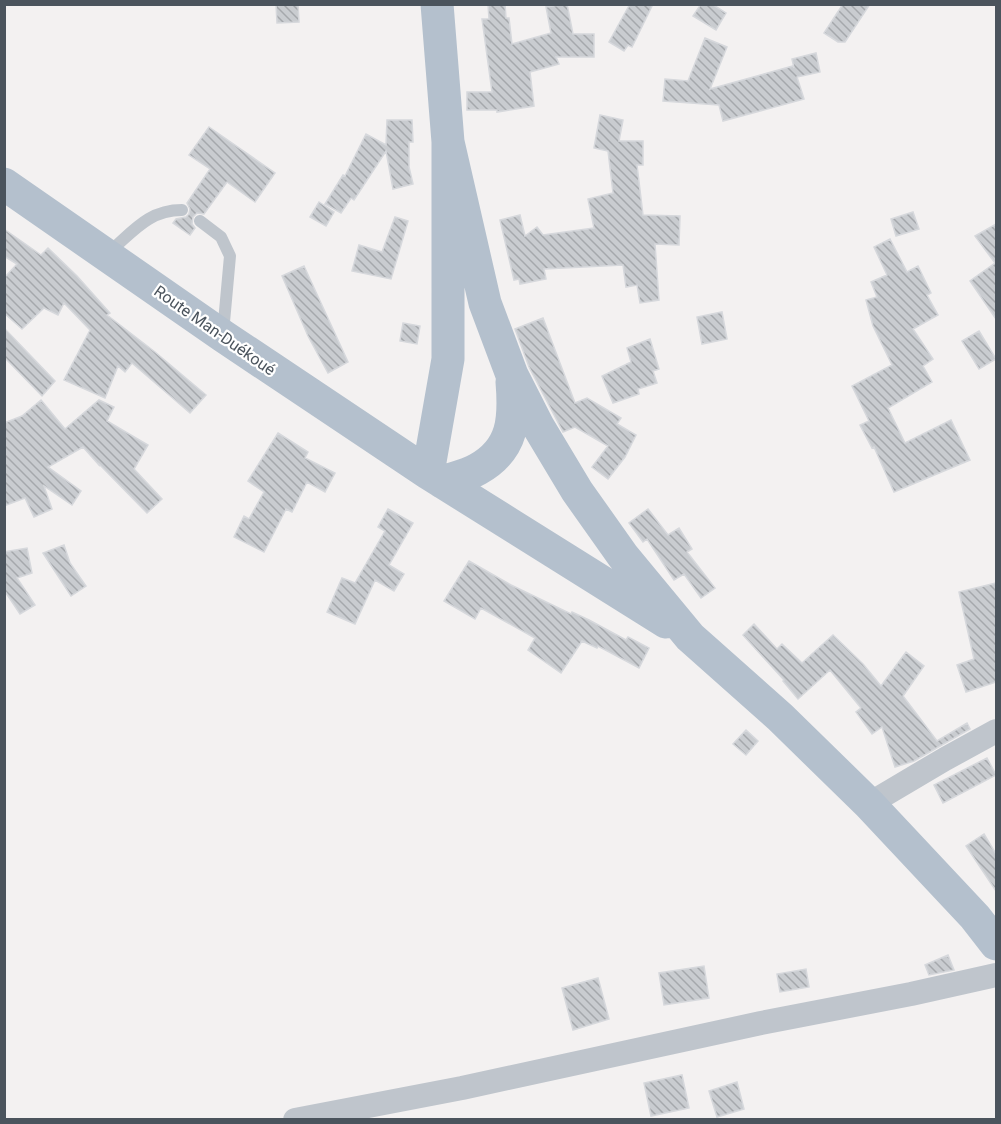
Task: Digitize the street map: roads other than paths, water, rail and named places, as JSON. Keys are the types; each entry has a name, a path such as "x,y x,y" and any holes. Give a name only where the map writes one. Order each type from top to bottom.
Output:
{"main road":[{"path":"437,4 448,142 448,359 435,477 477,470 496,456 508,438 514,413 512,375"},
{"path":"448,142 484,303 512,375 538,426 577,491 623,556 690,637 780,717 869,804 975,917 996,944"},
{"name":"Route Man-Duékoué","path":"4,184 223,336 435,477 690,637"}],"street":[{"path":"869,804 996,732"},
{"path":"295,1119 462,1088 996,975"}],"lane":[{"path":"108,254 157,213 182,210"},
{"path":"200,221 221,237 230,256 223,336"}]}
